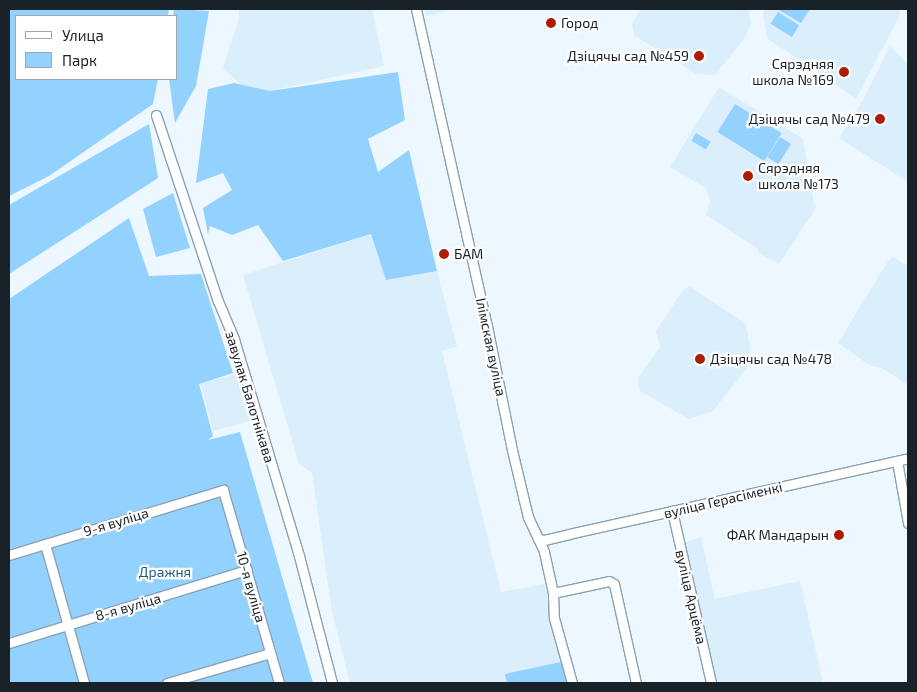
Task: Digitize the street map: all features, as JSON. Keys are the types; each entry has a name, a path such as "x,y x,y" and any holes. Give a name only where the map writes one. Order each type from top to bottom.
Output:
{"street":[{"name":"Ілімская вуліца","path":"416,9 487,326 512,450 528,517 544,552 553,593 554,618 572,683"},
{"name":"завулак Балотнікава","path":"156,115 218,301 234,339 299,556 332,683"},
{"name":"вуліца Герасіменкі","path":"538,539 544,540 908,458"},
{"path":"897,461 908,522"},
{"name":"9-я вуліца","path":"9,556 223,490"},
{"name":"10-я вуліца","path":"223,490 279,683"},
{"name":"вуліца Арцёма","path":"672,511 711,683"},
{"path":"45,544 84,683"},
{"name":"8-я вуліца","path":"9,643 66,624 199,587 246,570"},
{"path":"553,593 609,581 614,584 636,683"},
{"path":"167,683 270,653"}],"shaded area":[{"path":"239,9 372,9 384,66 270,91 243,87 223,68 239,18"},
{"path":"425,9 455,9 426,16"},
{"name":"Дзіцячы сад №459","path":"641,9 748,9 751,23 744,39 715,75 696,74 634,35 632,23"},
{"name":"Сярэдняя школа №169","path":"766,9 899,9 900,15 856,99 767,38 763,13"},
{"name":"Дзіцячы сад №479","path":"890,46 908,64 908,182 839,138 863,100"},
{"name":"Сярэдняя школа №173","path":"719,87 803,139 814,204 817,206 779,264 759,253 757,248 706,215 710,202 706,188 670,167"},
{"path":"372,234 386,280 437,271 457,346 442,351 501,592 545,584 547,593 549,593 550,598 547,599 561,662 506,674 507,683 350,683 332,612 312,473 299,464 243,275"},
{"path":"893,257 908,266 908,385 882,368 869,365 838,343 888,261"},
{"name":"Дзіцячы сад №478","path":"689,286 745,323 751,349 746,369 713,411 689,419 640,391 638,378 660,347 656,331 683,290"},
{"path":"240,373 253,420 213,431 200,384"},
{"path":"701,537 715,599 800,581 823,683 717,683 683,543"}],"green space":[{"path":"9,9 169,9 168,15 15,15 15,80 158,80 153,104 49,176 9,196"},
{"path":"174,9 209,11 196,86 175,123 169,80 178,80 178,15 173,15"},
{"path":"777,9 810,9 801,23"},
{"path":"778,12 799,25 792,37 771,24"},
{"path":"398,72 405,120 368,139 378,172 409,150 437,271 386,280 371,234 283,261 258,225 232,235 210,226 208,234 203,208 232,190 223,173 196,183 208,89 234,83 270,91"},
{"path":"735,104 782,133 764,161 718,132"},
{"path":"149,124 158,178 9,274 9,205"},
{"path":"696,133 711,142 706,149 691,141"},
{"path":"780,137 791,144 778,164 767,157"},
{"path":"173,193 190,248 156,257 143,209"},
{"name":"Дражня","path":"129,218 149,276 201,274 233,373 199,384 213,436 208,440 240,432 313,683 9,683 9,299"},
{"path":"561,662 567,683 507,683 505,674"}],"place":[{"name":"Город","path":"551,23"},
{"name":"Дзіцячы сад №459","path":"699,56"},
{"name":"Сярэдняя школа №169","path":"844,72"},
{"name":"Дзіцячы сад №479","path":"880,119"},
{"name":"Сярэдняя школа №173","path":"748,176"},
{"name":"БАМ","path":"444,254"},
{"name":"Дзіцячы сад №478","path":"700,359"},
{"name":"ФАК Мандарын","path":"839,535"}]}
